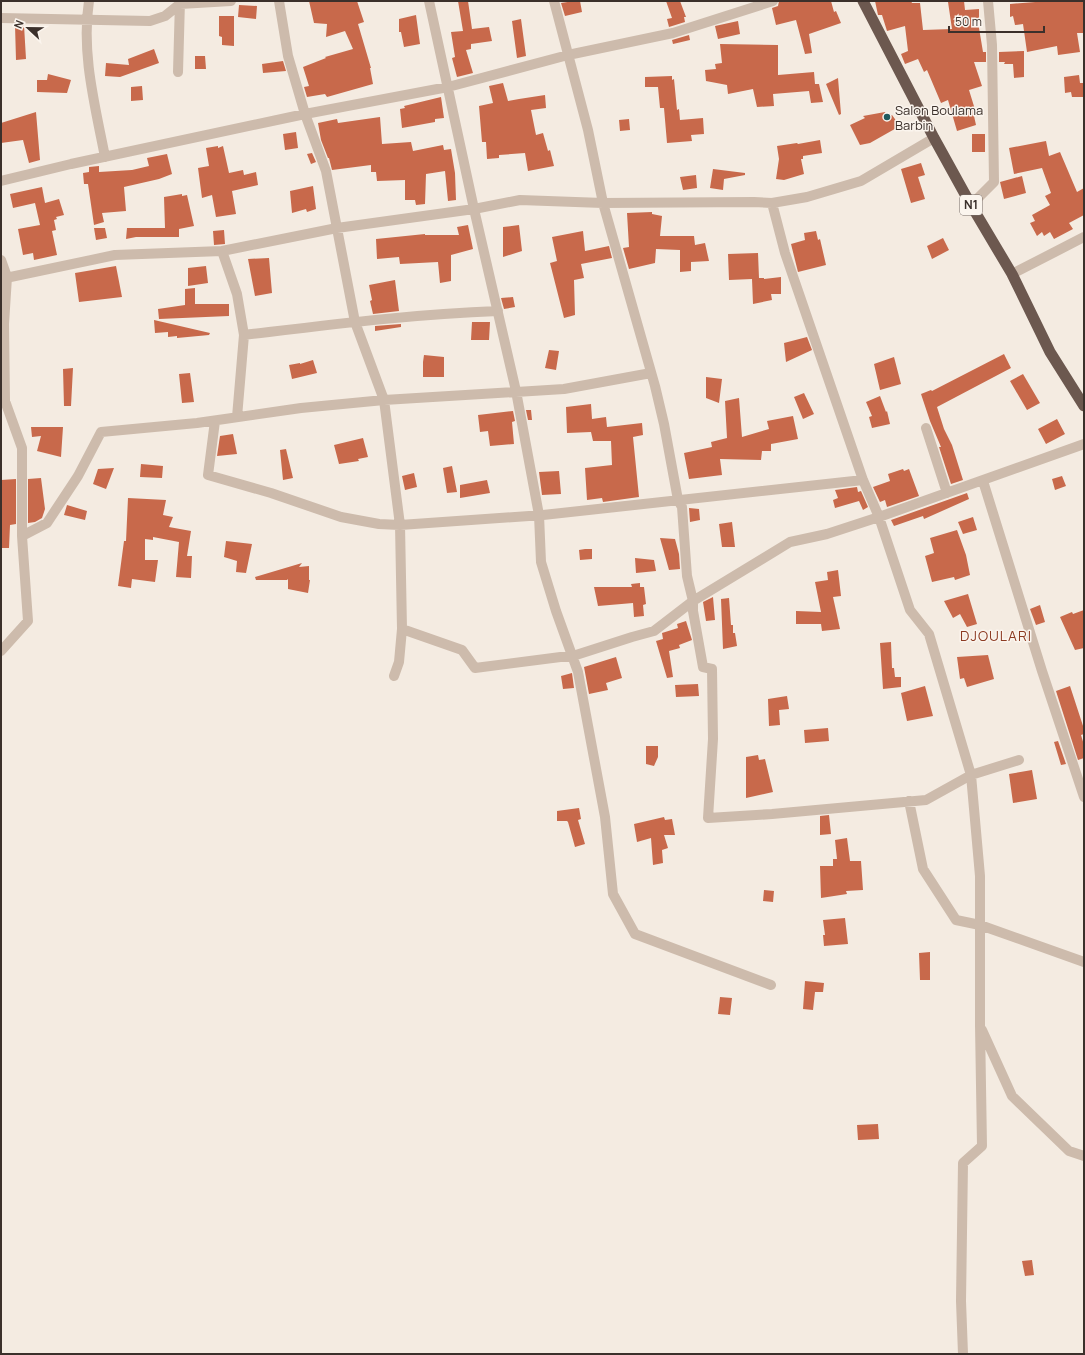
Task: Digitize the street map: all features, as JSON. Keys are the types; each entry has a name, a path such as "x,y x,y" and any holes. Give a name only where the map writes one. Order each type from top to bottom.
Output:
{"highway":[{"name":"N1","path":"863,1 934,138 971,205 1012,274 1050,352 1084,406"}],"street":[{"path":"89,1 86,19 88,69 105,157"},
{"path":"1,18 150,21 165,16 180,3 231,1"},
{"path":"279,1 288,56 305,114 326,171 355,322 384,400 400,524 402,629 399,662 394,676"},
{"path":"554,1 588,130 603,203 664,424 678,500 682,507 687,576 693,601 693,611 703,667 712,669 713,739 708,818 772,814 926,800 970,775 1019,760"},
{"path":"1,181 305,114 448,87 568,55 672,33 773,1"},
{"path":"971,205 994,182 992,45 988,1"},
{"path":"432,2 448,87 474,209 516,391 539,515 541,562 556,612 578,672 605,817 613,894 635,934 771,985"},
{"path":"178,72 180,3"},
{"path":"4,278 115,255 222,251 337,228 474,209 520,200 603,203 772,203 807,197 861,181 934,138"},
{"path":"772,203 785,253 863,480 879,517 910,610 929,634 970,775 980,876 982,1146 963,1163 961,1301 963,1354"},
{"path":"1012,274 1084,237"},
{"path":"222,251 237,294 244,335 237,417"},
{"path":"1,260 4,278 5,401 22,448 22,536 28,621 1,651"},
{"path":"244,335 355,322 452,313 498,312"},
{"path":"22,536 47,523 78,476 101,432 215,420 301,408 384,400 564,389 651,373"},
{"path":"215,420 208,475 271,493 341,517 379,524 539,515 863,480"},
{"path":"926,428 947,493"},
{"path":"402,629 462,650 475,668 572,656 654,631 693,601 790,542 827,534 879,517 1084,444"},
{"path":"983,480 1042,671 1084,797"},
{"path":"909,801 923,869 956,920 980,925 1084,962"},
{"path":"980,1025 1012,1096 1069,1152 1084,1156"}],"building":[{"path":"309,1 357,1 364,22 358,24 371,68 373,84 327,97 325,94 307,97 304,87 309,86 303,67 326,58 325,57 353,49 345,31 326,37 327,24 314,23"},
{"path":"458,1 468,1 472,29 489,27 492,41 471,44 471,49 466,50 473,73 457,77 452,58 455,57 451,32 463,31"},
{"path":"580,1 582,12 565,16 561,3"},
{"path":"666,1 680,1 686,17 684,17 685,22 669,27 667,19 672,18"},
{"path":"779,1 831,1 834,12 836,11 841,23 809,34 812,53 805,54 796,20 776,25 772,8 778,6"},
{"path":"875,1 911,1 912,3 920,3 923,30 952,29 948,2 950,1 964,1 965,10 979,9 979,28 983,52 986,52 986,62 974,62 982,86 969,90 977,116 974,116 976,125 957,131 948,100 941,103 927,70 924,72 918,59 905,64 901,54 908,51 905,26 887,31 882,15 878,15"},
{"path":"1048,1 1084,1 1084,33 1077,33 1080,52 1058,55 1057,46 1027,52 1023,24 1015,25 1013,16 1010,17 1010,4"},
{"path":"239,5 257,6 256,19 238,17"},
{"path":"416,15 420,44 404,47 401,32 399,32 399,19"},
{"path":"219,16 234,16 234,46 222,45 222,37 219,36"},
{"path":"521,19 526,56 517,58 512,21"},
{"path":"738,21 740,34 718,39 715,26"},
{"path":"15,25 24,25 26,59 16,60"},
{"path":"689,35 690,40 673,44 672,40"},
{"path":"720,44 778,45 778,75 814,72 815,84 819,84 823,102 811,103 809,91 773,94 774,106 757,107 753,89 728,94 727,85 706,81 705,70 716,69 715,64 722,63"},
{"path":"154,49 159,63 120,77 105,76 106,63 129,65 128,59"},
{"path":"1024,51 1024,77 1014,78 1013,64 1004,64 1005,62 999,62 999,52"},
{"path":"195,56 205,56 206,69 195,69"},
{"path":"283,61 286,71 263,73 262,64"},
{"path":"48,74 71,80 67,93 37,92 37,80 47,80"},
{"path":"1079,75 1080,83 1084,83 1084,97 1072,97 1071,92 1065,93 1064,77"},
{"path":"672,76 672,80 674,79 677,110 679,109 680,120 703,118 704,134 691,135 692,141 667,143 664,108 660,108 658,87 645,87 645,77"},
{"path":"838,78 841,114 839,115 826,84"},
{"path":"503,83 508,101 545,95 546,108 531,110 536,135 543,133 548,151 550,150 554,166 528,171 525,153 499,155 499,158 487,159 486,142 482,142 479,106 493,103 489,86"},
{"path":"142,86 143,100 131,101 131,87"},
{"path":"441,97 444,118 435,119 435,122 402,128 400,109 405,108 404,106"},
{"path":"36,112 40,160 29,163 23,140 1,143 1,123"},
{"path":"885,112 888,117 892,115 900,126 870,143 860,145 850,125 865,118 863,116"},
{"path":"380,117 382,144 411,142 413,151 443,145 444,150 451,149 455,173 456,200 448,201 445,171 426,174 425,204 416,205 415,200 405,200 405,180 377,181 376,172 371,172 371,165 332,170 329,158 321,140 318,123 337,119 338,123"},
{"path":"629,119 630,130 620,131 619,120"},
{"path":"296,132 298,148 285,150 283,134"},
{"path":"972,134 985,134 985,152 972,152"},
{"path":"820,140 822,153 803,156 803,159 801,159 804,174 784,180 776,179 779,159 777,146"},
{"path":"1046,141 1049,156 1060,152 1077,192 1084,188 1084,215 1069,223 1073,229 1054,239 1050,232 1044,236 1042,232 1037,236 1030,223 1035,221 1032,215 1050,205 1045,196 1051,193 1042,168 1014,174 1009,148"},
{"path":"218,146 218,148 223,146 229,173 243,170 244,175 256,172 258,185 232,191 236,214 216,217 212,195 202,198 198,168 209,166 206,148"},
{"path":"312,153 316,162 311,164 307,154"},
{"path":"167,154 172,174 159,179 124,187 126,211 102,213 104,222 94,225 88,184 84,184 83,173 89,172 89,167 99,166 99,172 132,170 149,166 147,158"},
{"path":"921,163 925,175 918,177 925,199 911,203 901,169"},
{"path":"713,169 745,173 745,175 724,179 723,190 710,188"},
{"path":"696,175 697,188 683,190 680,177"},
{"path":"1022,176 1026,193 1004,199 1000,182"},
{"path":"313,186 316,209 307,212 306,209 292,213 290,191"},
{"path":"42,187 45,203 59,199 64,215 56,217 57,219 54,220 56,230 52,231 57,255 34,260 33,253 23,255 18,229 40,225 35,203 13,208 10,194"},
{"path":"182,194 182,196 187,195 194,226 179,229 179,237 136,237 126,239 127,228 165,228 164,197"},
{"path":"652,212 652,214 662,216 660,236 694,236 695,245 705,243 709,261 691,262 691,271 680,272 680,250 656,249 655,263 629,269 623,248 629,247 627,213"},
{"path":"468,225 473,249 451,255 451,281 440,283 438,262 400,264 399,257 377,259 376,239 425,234 459,235 457,227"},
{"path":"519,225 522,251 503,257 503,227"},
{"path":"94,228 105,228 107,238 96,240"},
{"path":"224,230 225,244 214,245 213,231"},
{"path":"583,231 585,251 609,246 612,258 581,264 584,278 574,280 575,315 564,318 550,263 557,261 552,237"},
{"path":"816,231 818,240 820,239 826,265 798,272 791,244 805,240 804,233"},
{"path":"943,238 949,250 932,259 927,246"},
{"path":"758,253 759,278 764,279 781,277 781,294 771,294 772,300 753,304 752,279 729,280 728,254"},
{"path":"269,258 272,293 255,296 248,259"},
{"path":"116,266 122,297 79,302 75,273"},
{"path":"206,266 208,283 188,286 188,268"},
{"path":"395,280 399,311 373,314 369,285"},
{"path":"195,288 195,304 229,304 229,316 159,319 158,309 185,305 185,289"},
{"path":"513,297 515,307 504,309 501,298"},
{"path":"154,320 210,333 209,335 177,338 177,336 168,337 168,332 155,333"},
{"path":"472,322 490,322 489,340 471,340"},
{"path":"401,324 401,327 375,331 375,326"},
{"path":"807,337 812,350 786,362 784,343"},
{"path":"549,350 559,351 556,370 545,368"},
{"path":"1004,354 1011,368 937,407 944,429 952,445 963,480 951,484 939,447 941,447 921,394 931,390 932,391"},
{"path":"424,355 444,357 444,377 423,377"},
{"path":"894,357 901,384 880,390 874,364"},
{"path":"313,360 317,373 292,379 289,365 300,364"},
{"path":"73,368 71,406 64,406 63,369"},
{"path":"190,373 194,402 182,403 179,374"},
{"path":"1023,374 1040,403 1027,410 1010,381"},
{"path":"706,377 722,379 719,403 706,398"},
{"path":"804,393 814,414 803,419 794,397"},
{"path":"880,396 886,412 887,411 890,424 872,428 869,417 872,416 866,402"},
{"path":"739,398 742,437 769,429 767,421 793,416 798,439 771,444 771,451 762,451 761,460 720,459 722,475 689,479 684,453 712,447 711,442 727,438 725,401"},
{"path":"591,404 592,419 606,417 607,427 642,423 643,435 633,437 639,497 603,502 602,498 587,500 585,468 612,465 611,441 593,441 591,432 567,433 566,407"},
{"path":"526,410 531,410 532,420 528,420"},
{"path":"513,411 515,421 512,422 514,444 490,446 488,431 480,432 478,415"},
{"path":"1057,419 1065,434 1046,444 1038,429"},
{"path":"31,427 63,427 61,457 37,451 41,436 32,437"},
{"path":"233,434 237,454 217,456 220,436"},
{"path":"363,438 368,457 358,459 359,461 339,464 334,445"},
{"path":"286,449 293,478 283,480 280,450"},
{"path":"141,464 163,466 162,478 140,477"},
{"path":"452,466 457,492 447,493 443,468"},
{"path":"114,468 106,489 93,484 98,469"},
{"path":"903,469 904,471 909,469 919,496 887,507 885,500 880,502 873,487 890,481 888,474"},
{"path":"559,471 561,494 542,495 539,472"},
{"path":"414,473 417,487 405,490 402,476"},
{"path":"1062,476 1066,486 1055,490 1052,479"},
{"path":"41,478 45,509 42,518 35,522 28,523 28,479"},
{"path":"16,479 16,524 10,525 9,548 1,548 1,480"},
{"path":"487,480 490,493 460,498 460,485"},
{"path":"857,487 858,492 861,491 868,507 863,510 859,501 835,508 833,500 838,498 835,490"},
{"path":"967,493 969,499 924,519 923,516 894,526 891,520"},
{"path":"128,498 166,500 163,515 173,517 169,527 191,531 187,556 192,556 191,578 176,577 179,542 153,537 153,540 145,539 145,560 158,560 155,582 132,579 131,588 118,586 124,541 126,541"},
{"path":"67,505 87,511 85,520 64,515"},
{"path":"689,508 699,509 700,520 690,522"},
{"path":"973,517 977,530 963,534 958,522"},
{"path":"732,522 735,547 722,547 719,524"},
{"path":"957,530 966,555 970,575 955,580 954,577 932,582 925,556 934,553 930,538"},
{"path":"660,538 675,539 679,554 680,569 669,570"},
{"path":"226,541 252,544 246,573 236,572 237,561 224,557"},
{"path":"592,549 592,559 580,560 579,550"},
{"path":"635,558 654,560 656,571 636,573"},
{"path":"302,563 299,567 309,566 310,580 308,593 288,589 288,579 256,580 255,577"},
{"path":"838,570 841,596 833,597 840,629 822,631 821,624 796,624 796,611 821,612 815,582 828,580 827,572"},
{"path":"640,583 640,587 644,587 646,604 643,605 644,616 634,617 633,603 598,606 594,587 632,587 631,584"},
{"path":"968,594 977,624 967,627 960,614 953,618 944,601"},
{"path":"713,597 715,620 706,621 703,602"},
{"path":"729,598 731,625 733,625 733,633 735,633 737,646 723,649 721,599"},
{"path":"1040,605 1045,622 1036,625 1030,609"},
{"path":"1084,610 1084,648 1075,650 1060,617 1072,612 1073,614"},
{"path":"686,621 692,640 679,645 680,648 669,651 673,677 667,678 656,641 663,639 662,633 678,628 677,624"},
{"path":"891,642 892,668 894,668 895,677 901,677 901,687 883,689 880,643"},
{"path":"988,655 994,679 967,687 964,678 960,679 957,657"},
{"path":"616,657 622,678 606,683 608,690 589,694 584,667"},
{"path":"572,673 574,688 563,689 561,676"},
{"path":"698,684 699,696 676,697 675,685"},
{"path":"925,686 933,716 907,721 901,693"},
{"path":"1070,686 1084,729 1084,734 1081,735 1084,745 1084,758 1078,760 1056,691"},
{"path":"787,696 789,709 779,710 780,725 769,726 768,699"},
{"path":"828,728 829,741 805,743 804,730"},
{"path":"1058,741 1066,764 1061,765 1054,742"},
{"path":"646,746 658,746 658,757 654,766 646,764"},
{"path":"758,755 759,760 765,759 773,792 746,798 746,757"},
{"path":"1032,770 1037,799 1013,803 1009,774"},
{"path":"579,808 581,819 578,820 585,844 575,847 568,822 557,821 557,811"},
{"path":"829,815 831,834 820,835 820,816"},
{"path":"664,817 665,820 672,819 675,835 664,835 668,848 662,850 663,863 653,865 651,838 637,842 634,824"},
{"path":"847,838 850,861 861,861 863,890 846,891 847,894 821,898 820,866 833,866 833,859 837,859 835,840"},
{"path":"764,890 774,891 773,902 763,901"},
{"path":"845,918 848,944 824,946 823,935 825,935 823,920"},
{"path":"930,952 930,980 920,980 919,953"},
{"path":"805,981 824,983 823,992 815,992 813,1010 803,1009"},
{"path":"720,997 732,998 730,1015 718,1014"},
{"path":"878,1124 879,1139 858,1140 857,1125"},
{"path":"1032,1260 1034,1275 1025,1276 1022,1261"}],"place":[{"name":"Salon Boulama Barbin","path":"887,117"}],"district":[{"name":"DJOULARI","path":"996,636"}]}
